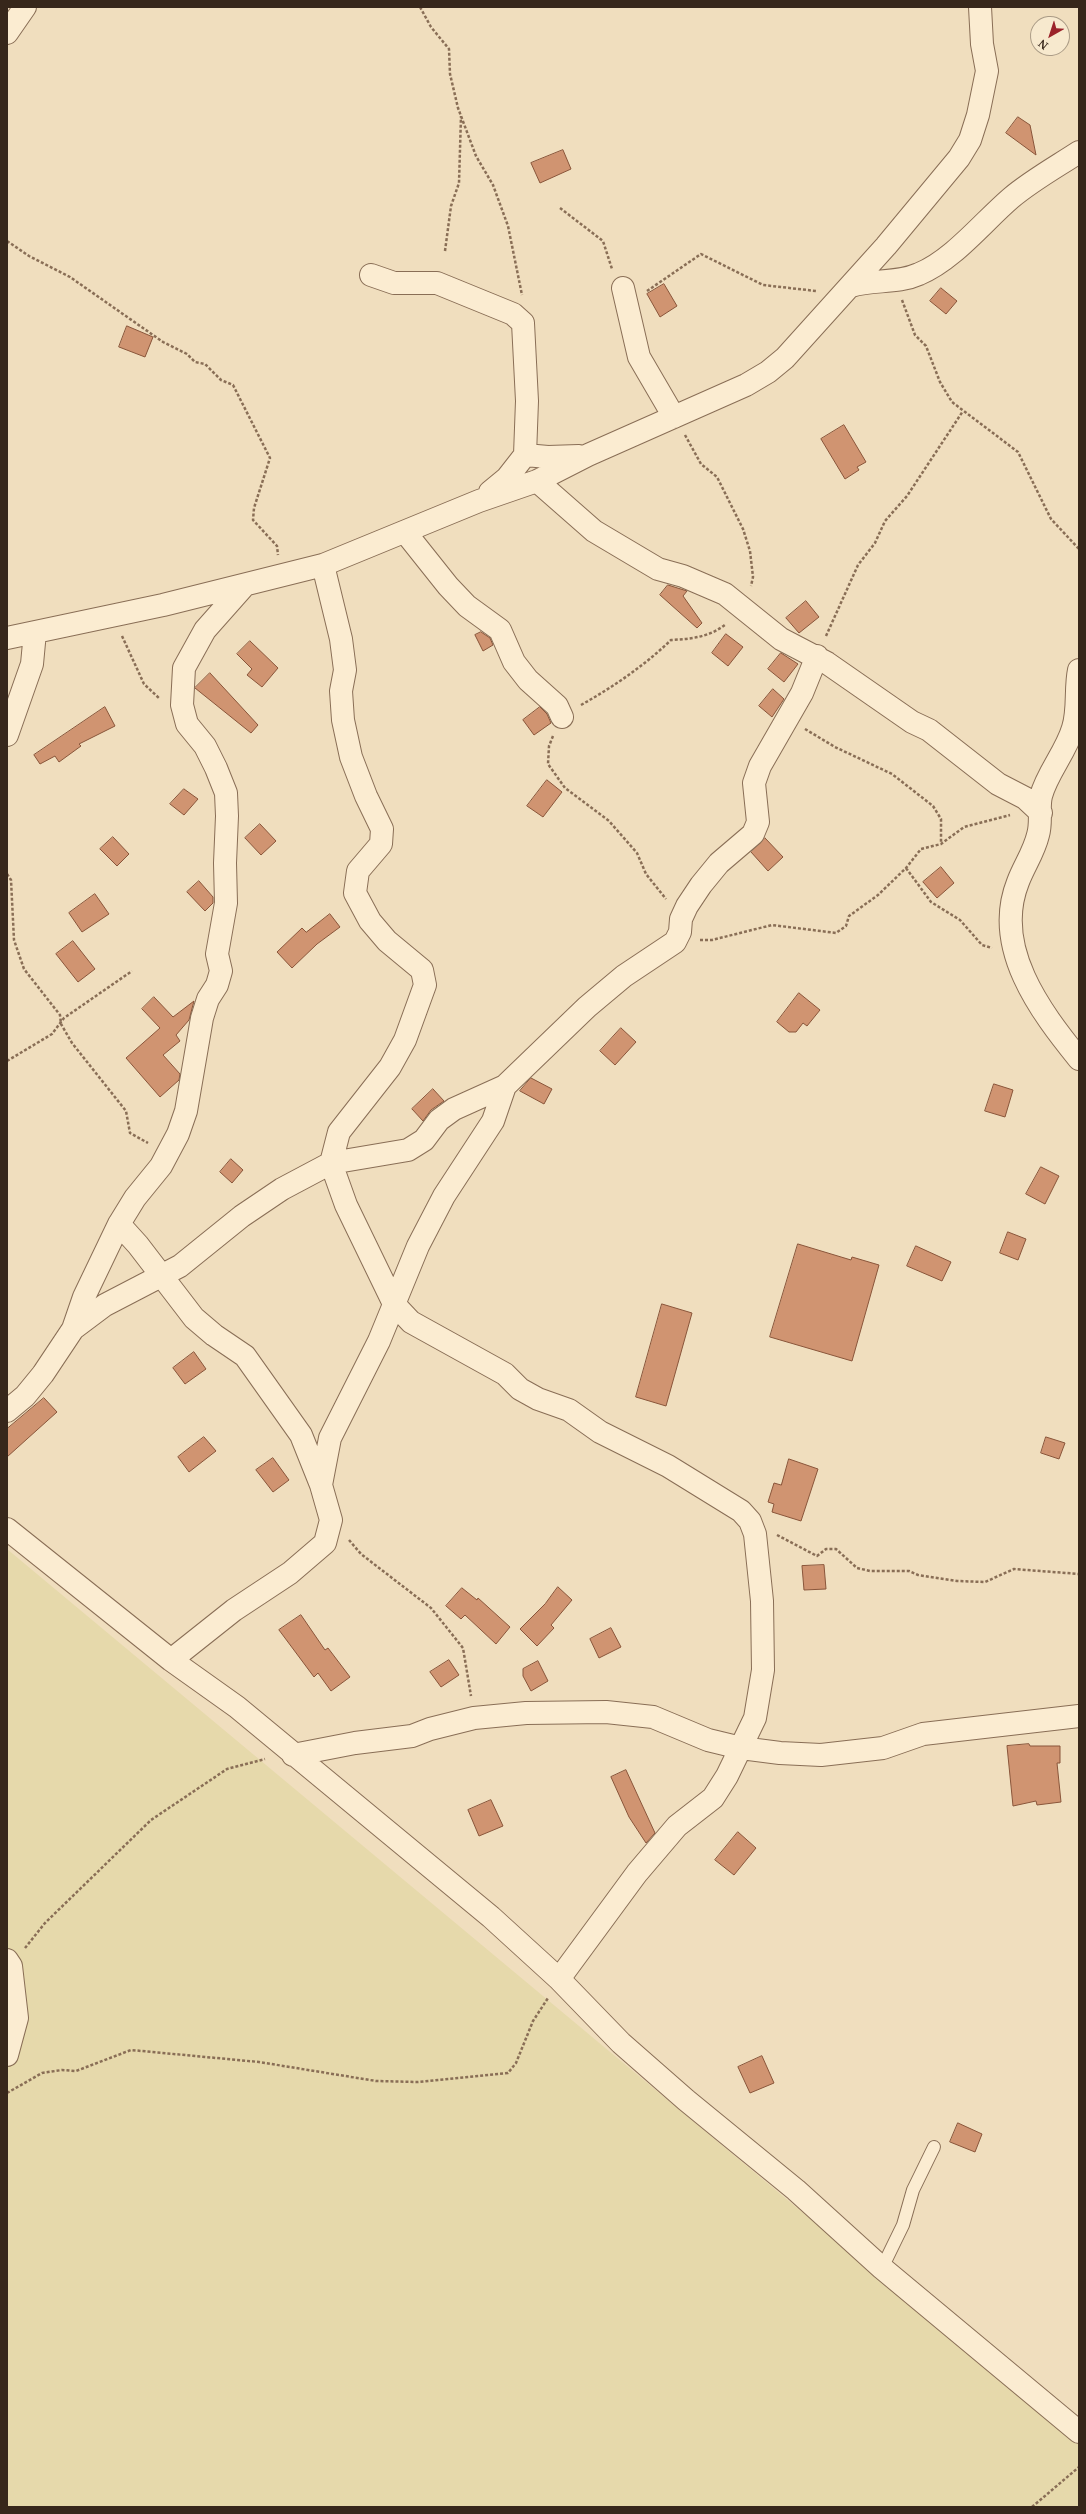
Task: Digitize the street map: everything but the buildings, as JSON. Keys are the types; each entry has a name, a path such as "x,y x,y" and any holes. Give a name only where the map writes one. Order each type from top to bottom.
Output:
{"street":[{"path":"7,33 25,7"},
{"path":"7,638 244,586 323,565 479,501 537,482 588,455 674,417 768,372 785,358 846,290 920,205 970,140 978,115 987,71 982,44 980,7"},
{"path":"846,290 862,283 896,281 919,275 939,263 1012,197 1079,152"},
{"path":"371,275 394,283 436,283 513,314 523,323 527,401 525,455 507,478 479,501"},
{"path":"625,295 639,357 674,417"},
{"path":"525,455 548,458 588,455"},
{"path":"537,482 594,531 658,569 683,576 724,594 745,609 781,639 817,656 912,722 929,730 998,784 1033,806 1039,834 1029,861 1018,882 1012,908 1014,957 1055,1029 1079,1059"},
{"path":"405,532 448,586 467,606 500,630 509,645 514,662 528,680 557,706 562,717"},
{"path":"323,565 341,639 345,670 341,691 351,757 366,796 382,830 380,844 358,871 355,893 370,921 387,941 422,970 425,985 405,1040 390,1067 339,1132 331,1163 346,1205 394,1304 411,1322 505,1374 520,1389 538,1399 570,1410 600,1432 668,1466 741,1511 750,1521 755,1534 762,1601 763,1670 755,1718 727,1776 713,1798 677,1826 637,1873 559,1979"},
{"path":"7,1411 25,1396 43,1374 73,1329 84,1297 119,1224 135,1198 161,1166 178,1134 186,1111 202,1018 208,999 217,985 221,971 217,954 226,903 226,793 204,746 187,724 182,705 184,668 205,630 244,586"},
{"path":"7,736 32,664 34,632"},
{"path":"73,1329 105,1305 180,1266 242,1216 282,1189 331,1163 408,1150 424,1140 439,1120 454,1109 505,1086 593,1002 641,964 676,942 680,932 681,919 687,906 719,863 753,834 758,822 754,783 760,766 802,693 817,656"},
{"path":"1033,806 1040,797 1064,754 1074,726 1079,670"},
{"path":"321,1485 330,1438 379,1341 418,1246 444,1196 493,1121 505,1086"},
{"path":"119,1224 162,1275 194,1318 249,1362 301,1435 321,1485 331,1520 324,1543 290,1573 234,1610 171,1660"},
{"path":"7,1529 171,1660 237,1707 293,1755 491,1917 559,1979 627,2048 796,2190 882,2268 1079,2432"},
{"path":"293,1755 355,1743 412,1736 430,1729 474,1718 526,1713 606,1712 653,1717 708,1740 741,1748 780,1753 821,1755 883,1748 923,1734 1079,1716"},
{"path":"7,2055 17,2018 9,1963"}],"lane":[{"path":"882,2268 903,2225 913,2190 934,2147"}],"path":[{"path":"420,7 431,27 449,49 450,74 461,116 476,156 494,185 508,226 521,285 523,323"},
{"path":"445,251 451,206 459,183 461,116"},
{"path":"560,208 602,241 612,269 625,295 670,277 701,254 762,285 846,290"},
{"path":"7,241 29,256 70,277 163,342 187,354 195,362 205,364 221,380 233,385 270,458 254,508 253,520 277,546 278,578"},
{"path":"896,281 915,335 926,346 944,389 952,402 992,430 1018,452 1051,519 1079,550"},
{"path":"817,656 858,565 875,543 885,521 907,496 963,411"},
{"path":"674,417 701,464 717,477 743,529 750,551 753,577 745,609 716,632 689,639 670,640 655,656 598,696 562,717 549,746 548,764 565,788 609,821 637,853 646,874 681,919"},
{"path":"114,615 126,649 144,684 162,701"},
{"path":"788,719 835,747 892,774 933,806 941,819 941,844"},
{"path":"676,942 712,940 772,925 836,933 846,926 849,916 878,895 906,868 921,849 941,844 964,827 1008,817 1033,806"},
{"path":"906,868 931,902 960,920 982,945 1014,957"},
{"path":"7,874 11,880 14,940 24,969 60,1015 61,1024 72,1043 126,1111 130,1133 149,1143 161,1166"},
{"path":"7,1061 52,1034 64,1018 132,971"},
{"path":"331,1520 361,1554 430,1608 463,1648 474,1718"},
{"path":"750,1521 817,1556 826,1549 836,1549 858,1568 870,1571 909,1571 918,1575 957,1581 984,1582 1014,1569 1079,1574"},
{"path":"9,1963 45,1923 152,1820 227,1769 259,1760 293,1755"},
{"path":"7,2093 42,2073 62,2070 76,2072 131,2050 259,2062 376,2081 418,2082 508,2073 516,2063 533,2021 559,1979"},
{"path":"1032,2507 1079,2467"}],"shaded area":[{"path":"7,1549 1079,2443 1079,2507 7,2507"}]}
